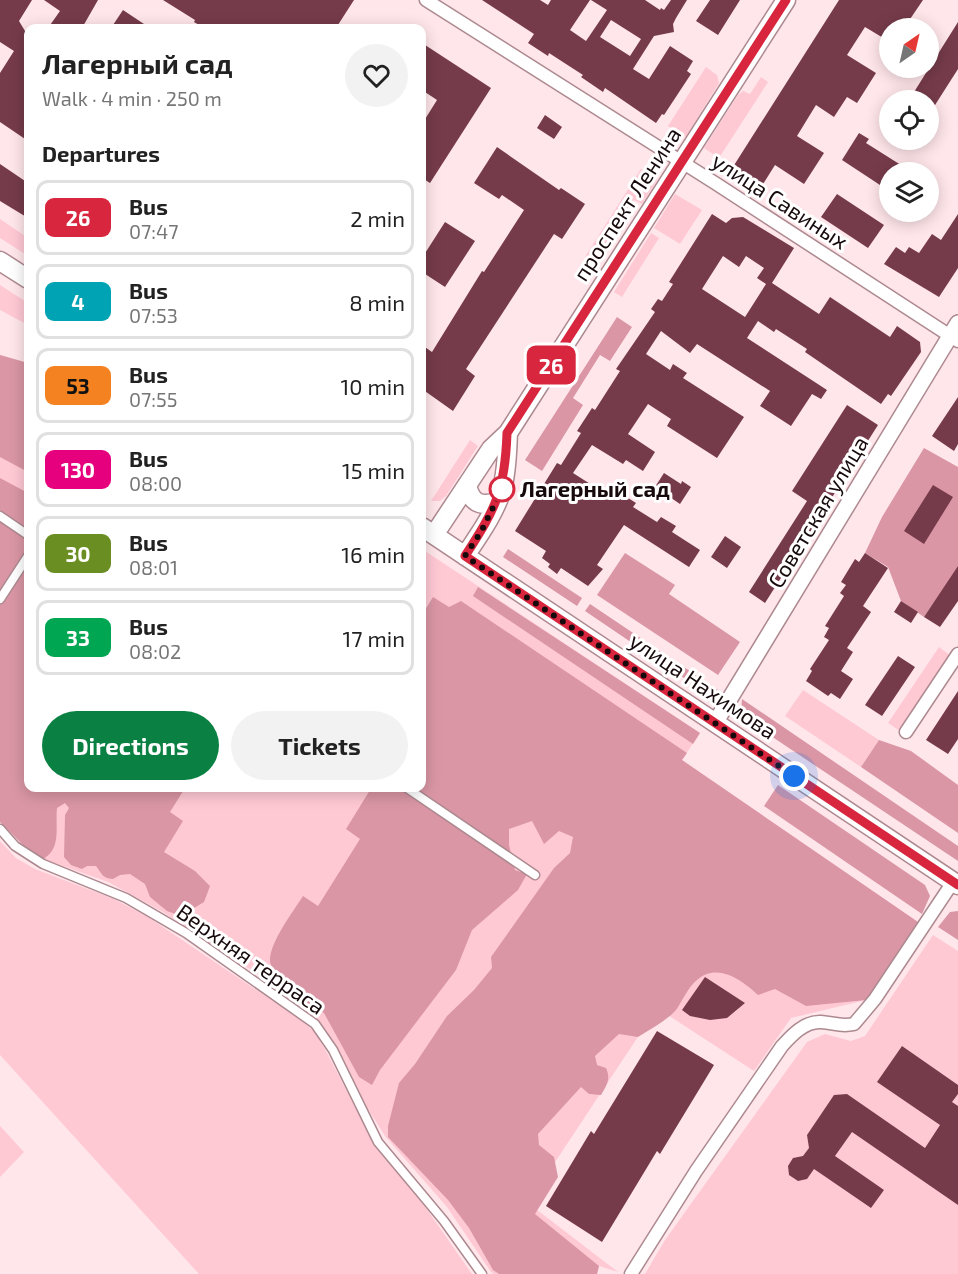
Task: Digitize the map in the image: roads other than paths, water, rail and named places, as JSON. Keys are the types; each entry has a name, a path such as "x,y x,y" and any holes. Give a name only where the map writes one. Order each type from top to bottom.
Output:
{"main road":[{"name":"проспект Ленина","path":"428,531 466,485 491,449 507,433 786,0"},
{"path":"0,261 24,276"},
{"path":"465,556 497,502 506,471 507,433"},
{"path":"466,485 469,496 475,502 486,506 497,502"},
{"name":"улица Нахимова","path":"428,531 956,883"}],"street":[{"name":"улица Савиных","path":"426,0 955,333"},
{"name":"Советская улица","path":"715,723 955,333"},
{"path":"0,516 24,532"},
{"path":"0,599 24,562"},
{"path":"906,732 958,654"},
{"path":"413,792 535,875"},
{"name":"Верхняя терраса","path":"0,829 15,846 43,864 126,898 186,933 315,1024 333,1050 378,1142 444,1221 482,1274"},
{"path":"631,1274 696,1171 782,1046 795,1032 806,1025 820,1022 841,1027 855,1024 956,883"}],"place":[{"name":"Лагерный сад","path":"502,489"}]}
